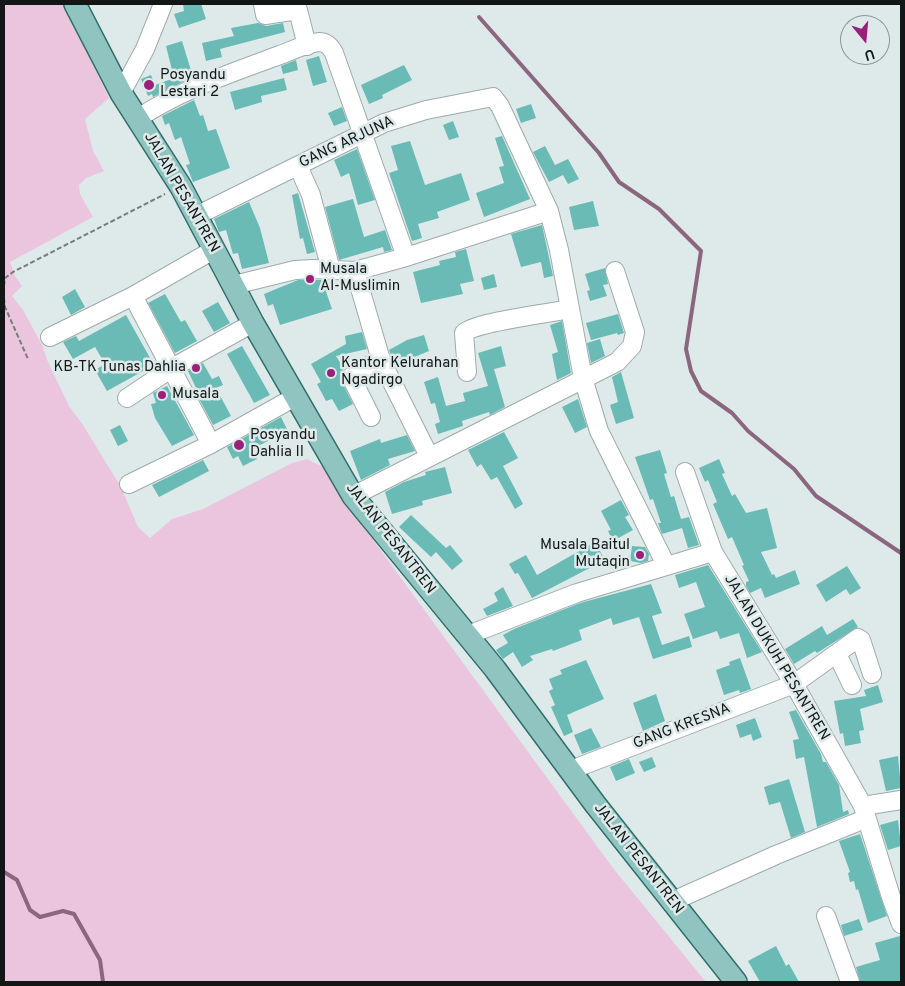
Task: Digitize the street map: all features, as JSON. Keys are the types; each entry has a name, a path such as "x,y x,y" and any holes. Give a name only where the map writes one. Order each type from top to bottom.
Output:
{"main road":[{"name":"JALAN PESANTREN","path":"75,4 121,93 181,186 295,397 353,496 468,636 672,902 736,982"}],"street":[{"path":"121,93 145,49 163,4"},
{"path":"263,4 265,15 298,10 307,46"},
{"path":"137,118 179,94 307,46 324,43 334,52 406,257"},
{"name":"GANG ARJUNA","path":"196,216 384,123 466,100 493,97 514,135 549,211"},
{"path":"298,166 311,195 323,234 331,270"},
{"path":"234,285 288,271 355,271 406,257 549,211 583,378 599,431 666,565"},
{"path":"50,337 133,296 215,249"},
{"path":"355,271 381,360 429,456"},
{"path":"353,496 616,362 632,346 634,332 615,271"},
{"path":"133,296 211,444"},
{"path":"467,372 464,333 468,329 570,309"},
{"path":"127,398 172,368 254,323"},
{"path":"371,418 352,377 356,372 381,360"},
{"path":"129,484 211,444 295,397"},
{"name":"JALAN DUKUH PESANTREN","path":"685,472 713,552 794,684 864,813 901,924"},
{"path":"468,636 577,593 713,552"},
{"name":"GANG KRESNA","path":"571,770 794,684 860,638 872,674"},
{"path":"837,654 852,685"},
{"path":"672,902 864,813 901,800"},
{"path":"826,916 850,982"}],"path":[{"path":"4,286 6,278 13,272 181,186"},
{"path":"4,298 5,307 28,359"}],"shaded area":[{"path":"4,4 63,4 109,98 85,119 93,151 104,171 86,178 79,185 80,194 93,217 10,262 15,276 22,286 12,296 23,310 42,345 69,406 83,425 121,487 138,527 150,538 172,519 203,509 292,463 307,459 323,467 352,511 613,868 706,982 4,982"}],"building":[{"path":"183,4 201,4 206,19 179,28 174,14 184,11"},
{"path":"258,23 266,26 283,23 285,32 220,49 222,57 206,61 202,43 234,36 231,28"},
{"path":"182,41 193,77 153,97 152,94 148,96 141,79 151,75 155,85 174,78 166,46"},
{"path":"319,56 327,82 313,86 306,60"},
{"path":"296,60 298,70 283,74 281,66"},
{"path":"404,65 412,80 382,95 383,98 369,104 361,85"},
{"path":"284,78 287,90 261,96 262,102 235,110 230,92"},
{"path":"194,100 200,116 203,115 208,131 216,129 230,168 193,182 186,165 190,164 181,137 175,140 169,123 165,125 162,116"},
{"path":"531,104 536,118 521,123 516,109"},
{"path":"342,107 347,121 334,126 328,113"},
{"path":"453,121 459,137 449,140 443,125"},
{"path":"502,136 530,199 484,217 476,193 504,183 499,167 504,166 495,138"},
{"path":"410,141 425,185 461,173 470,200 437,212 439,218 418,224 422,238 412,241 389,173 398,170 391,146"},
{"path":"545,146 555,165 568,159 579,179 568,184 563,175 549,182 533,152"},
{"path":"357,149 375,200 358,205 349,173 341,177 334,160"},
{"path":"298,193 315,252 307,254 303,238 300,239 292,195"},
{"path":"353,199 364,237 385,230 392,250 384,252 383,247 339,260 325,207"},
{"path":"593,201 599,226 574,230 569,207"},
{"path":"249,202 260,228 269,263 242,269 238,253 233,254 226,230 219,232 214,219"},
{"path":"542,225 553,276 544,278 541,262 521,267 511,234"},
{"path":"466,249 474,281 460,284 463,294 421,303 413,272 440,265 439,261 456,257 455,252"},
{"path":"605,268 608,284 603,285 607,296 590,301 587,291 590,290 585,274"},
{"path":"494,274 497,287 484,290 481,278"},
{"path":"298,280 322,280 332,309 280,325 273,304 268,306 264,294"},
{"path":"75,289 85,307 71,315 62,297"},
{"path":"165,294 181,322 185,320 197,341 175,353 148,303"},
{"path":"218,302 230,323 214,332 202,311"},
{"path":"618,314 624,333 591,340 586,323"},
{"path":"126,315 154,365 107,391 95,370 105,364 95,347 73,359 63,342 76,336 79,341"},
{"path":"562,321 571,373 557,380 552,354 558,352 550,325"},
{"name":"Kantor Kelurahan Ngadirgo","path":"362,332 367,349 336,356 344,369 341,375 342,382 353,404 339,411 332,399 326,401 317,384 321,382 311,364 346,344 345,336"},
{"path":"424,335 429,351 395,365 389,350 407,340"},
{"path":"600,339 605,356 591,363 587,343"},
{"path":"242,346 270,395 254,403 227,354"},
{"path":"501,346 506,366 494,369 505,407 490,415 489,412 462,421 463,426 438,434 435,424 440,422 435,403 431,404 424,382 438,377 446,406 465,401 463,393 488,386 478,353"},
{"path":"203,363 212,379 219,376 223,385 216,388 231,416 213,425 194,389 196,388 188,371"},
{"path":"621,372 634,418 616,424 610,405 618,402 612,377"},
{"path":"167,386 194,435 172,446 155,418 151,404 156,403 153,393"},
{"path":"578,399 587,427 575,433 562,407"},
{"path":"281,417 288,431 252,449 257,459 243,466 238,456 233,459 227,447"},
{"path":"120,425 128,441 118,446 110,430"},
{"path":"504,432 518,458 503,466 523,504 515,509 497,477 491,480 481,464 477,467 468,450"},
{"path":"407,435 415,451 388,459 390,465 361,480 350,451 380,439 381,443"},
{"path":"660,450 667,473 664,474 671,497 674,496 681,519 689,517 699,545 688,548 682,528 662,534 658,523 661,523 653,499 650,500 635,457"},
{"path":"719,459 725,473 722,474 732,496 735,494 746,513 767,508 777,548 761,552 772,575 774,574 776,578 795,570 800,584 765,598 761,588 750,593 746,586 746,582 749,581 742,566 744,565 732,537 728,539 713,504 717,502 708,480 705,482 699,468"},
{"path":"203,460 209,471 159,497 152,485"},
{"path":"445,467 452,493 422,501 423,505 392,514 385,492 404,482 426,475 425,472"},
{"path":"621,500 629,515 625,517 633,530 613,541 608,531 611,530 601,511"},
{"path":"411,515 446,548 450,545 463,561 452,570 436,552 431,557 399,527"},
{"path":"595,542 605,560 532,598 518,573 515,574 509,564 526,555 537,575"},
{"name":"Musala Baitul Mutaqin","path":"632,546 645,547 649,554 648,561 641,563 630,561"},
{"path":"708,565 762,652 747,658 739,633 720,639 717,631 693,639 684,614 705,607 696,582 679,588 675,575"},
{"path":"847,566 861,588 850,595 846,589 826,602 816,585"},
{"path":"651,584 662,613 652,616 662,645 689,636 692,647 653,659 639,617 613,625 611,618 579,630 582,640 553,651 552,649 530,656 533,660 522,667 513,652 503,659 496,650 508,643 503,635 514,629 580,603"},
{"path":"503,587 513,606 487,616 483,609 498,601 494,593"},
{"path":"853,619 858,627 817,653 815,651 794,664 785,649 822,626 827,635"},
{"path":"740,658 751,689 740,693 739,690 724,695 716,670 730,665 729,662"},
{"path":"586,660 604,699 567,715 573,732 564,736 551,707 555,705 549,691 553,689 549,679 562,674 560,670"},
{"path":"878,685 883,702 860,709 864,730 859,731 861,743 845,746 843,733 840,734 834,701 866,696 864,690"},
{"path":"656,694 665,721 643,731 633,703"},
{"path":"796,710 821,754 823,762 826,762 839,785 843,812 848,810 849,814 817,827 804,757 796,759 793,740 799,739 789,712"},
{"path":"755,718 762,737 753,741 751,734 740,738 736,725"},
{"path":"591,728 601,747 582,754 574,735"},
{"path":"898,756 901,788 886,791 879,760"},
{"path":"652,757 656,767 644,772 639,762"},
{"path":"629,759 635,773 616,781 610,767"},
{"path":"789,779 805,832 791,838 780,802 769,805 764,787"},
{"path":"898,820 901,846 888,850 880,825"},
{"path":"860,834 887,916 868,923 858,889 856,890 854,881 850,882 848,873 850,872 839,841"},
{"path":"859,919 863,930 844,936 841,925"},
{"path":"900,936 901,982 860,982 856,967 880,960 875,943"},
{"path":"776,946 786,966 789,964 799,982 760,982 748,961"}],"waterway":[{"path":"479,17 599,153 619,182 659,209 701,251 686,349 691,371 701,391 732,413 748,431 794,469 816,496 901,553"},
{"path":"4,872 17,880 30,910 40,917 63,911 74,914 100,960 103,982"}],"place":[{"name":"Posyandu Lestari 2","path":"149,85"},
{"name":"Musala Al-Muslimin","path":"310,279"},
{"name":"KB-TK Tunas Dahlia","path":"196,368"},
{"name":"Kantor Kelurahan Ngadirgo","path":"331,373"},
{"name":"Musala","path":"162,395"},
{"name":"Posyandu Dahlia II","path":"239,445"},
{"name":"Musala Baitul Mutaqin","path":"640,555"}]}
